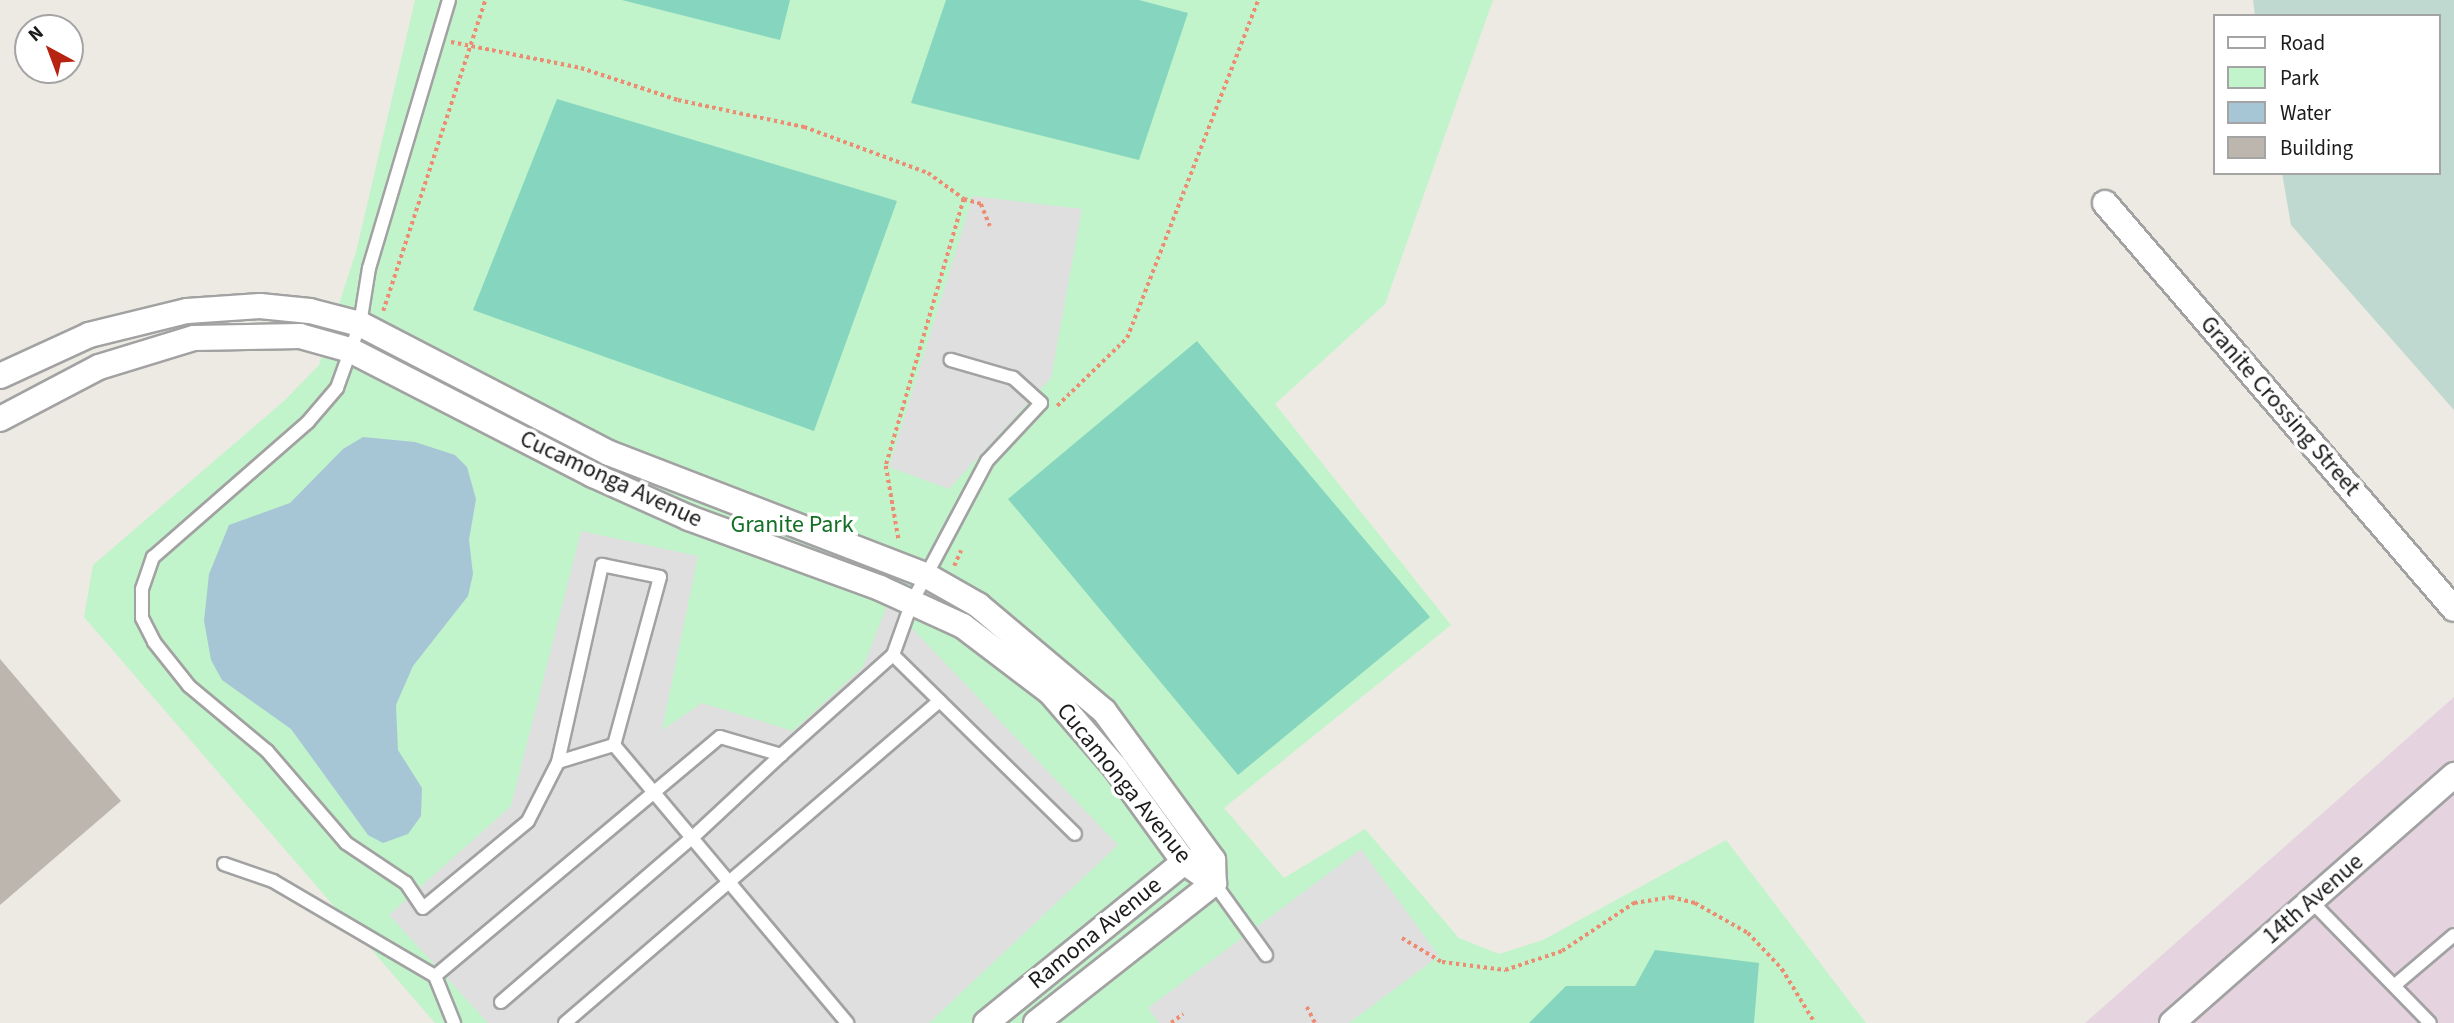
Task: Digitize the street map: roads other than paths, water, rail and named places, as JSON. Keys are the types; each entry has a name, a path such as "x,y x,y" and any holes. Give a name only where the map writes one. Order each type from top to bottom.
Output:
{"street":[{"name":"Granite Crossing Street","path":"2105,203 2454,609"},
{"name":"Cucamonga Avenue","path":"0,376 89,335 187,311 260,306 310,311 360,324 609,453 927,576 1023,639 1104,711 1213,872"},
{"name":"Cucamonga Avenue","path":"0,419 99,367 194,338 300,336 350,350 604,481 912,603 963,626 1050,692 1115,767 1184,862 1213,872"},
{"name":"14th Avenue","path":"2172,1023 2454,775"},
{"name":"Ramona Avenue","path":"986,1023 1184,862"},
{"name":"Ramona Avenue","path":"1036,1023 1213,872"}],"lane":[{"path":"449,0 369,268 360,324 337,388 308,422 153,557 142,589 142,618 154,642 189,686 267,751 346,844 406,883 423,908 528,821 558,762 602,565 660,577 614,745"},
{"path":"501,1002 692,838 893,655 912,603 987,461 1041,403 1013,378 951,360"},
{"path":"893,655 1075,834"},
{"path":"565,1023 940,701"},
{"path":"435,976 720,737 781,755"},
{"path":"558,762 614,745"},
{"path":"614,745 847,1023"},
{"path":"224,864 273,881 435,976 454,1023"},
{"path":"1213,872 1266,955"},
{"path":"2311,901 2430,1023"},
{"path":"2395,985 2454,936"}],"water":[{"path":"363,437 415,442 455,455 467,467 476,499 469,540 473,574 468,596 413,666 396,705 398,750 422,788 421,816 408,834 383,843 368,835 291,729 222,680 211,660 204,621 209,574 229,525 290,503 343,449"}],"park label":[{"name":"Granite Park","path":"792,525"}]}
